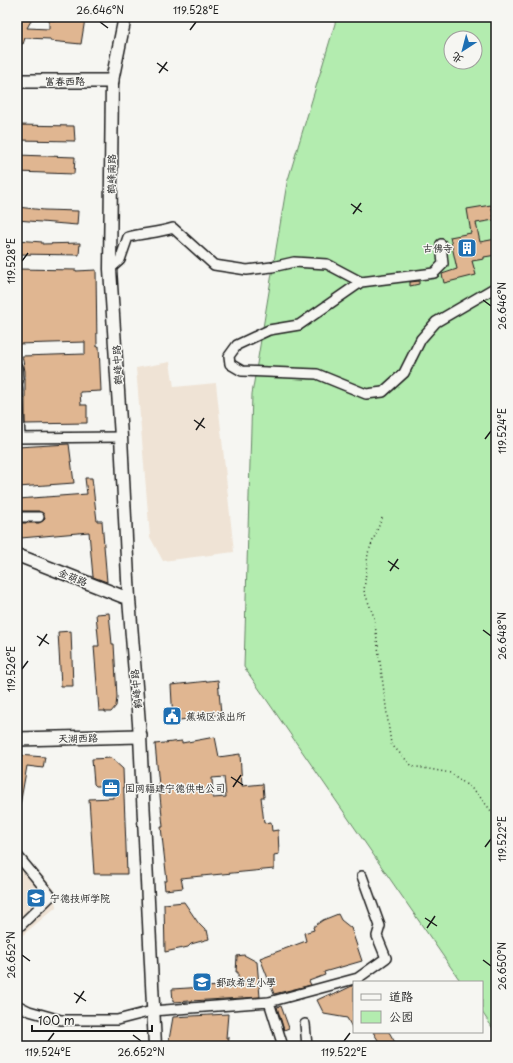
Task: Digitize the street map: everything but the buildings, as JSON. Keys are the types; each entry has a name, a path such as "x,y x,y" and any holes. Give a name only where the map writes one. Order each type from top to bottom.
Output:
{"main road":[{"name":"富春西路","path":"17,81 112,80"},
{"name":"天湖西路","path":"17,739 140,736"}],"street":[{"name":"鹤峰南路","path":"115,331 110,269 112,80 125,17"},
{"path":"110,269 120,260 128,237 146,232 160,232 173,228 214,265 247,270 272,267 294,262 327,264 361,282"},
{"path":"442,244 444,264 434,273 361,282 299,325 269,330 237,345 229,356 230,364 242,371 317,374 366,394 383,392 404,373 421,339 436,322 496,287"},
{"name":"鹤峰中路","path":"115,331 129,599 140,736 152,1011 155,1046"},
{"path":"17,367 18,437 121,437"},
{"path":"17,517 39,517"},
{"name":"金葫路","path":"17,555 129,599"},
{"path":"17,855 51,896 17,930"},
{"path":"17,1004 29,1010 61,1020 117,1020 152,1011 268,1002 358,978 386,958 377,936 380,926 362,876"},
{"path":"268,1002 283,1046"},
{"path":"305,1024 307,1046"}],"path":[{"path":"382,518 368,553 364,591 374,617 391,744 412,766 451,773 476,792 496,817"}],"shaded area":[{"path":"170,362 174,387 216,383 234,552 163,561 150,537 136,368"},
{"name":"宁德技师学院","path":"17,847 54,889 56,907 17,940"}],"green space":[{"path":"337,17 496,17 496,1033 483,1014 483,981 460,981 244,667 252,394 287,183"}],"place":[{"name":"古佛寺","path":"467,248"},
{"name":"蕉城区派出所","path":"172,716"},
{"name":"国网福建宁德供电公司","path":"111,788"},
{"name":"宁德技师学院","path":"36,898"},
{"name":"郵政希望小學","path":"202,982"}]}
